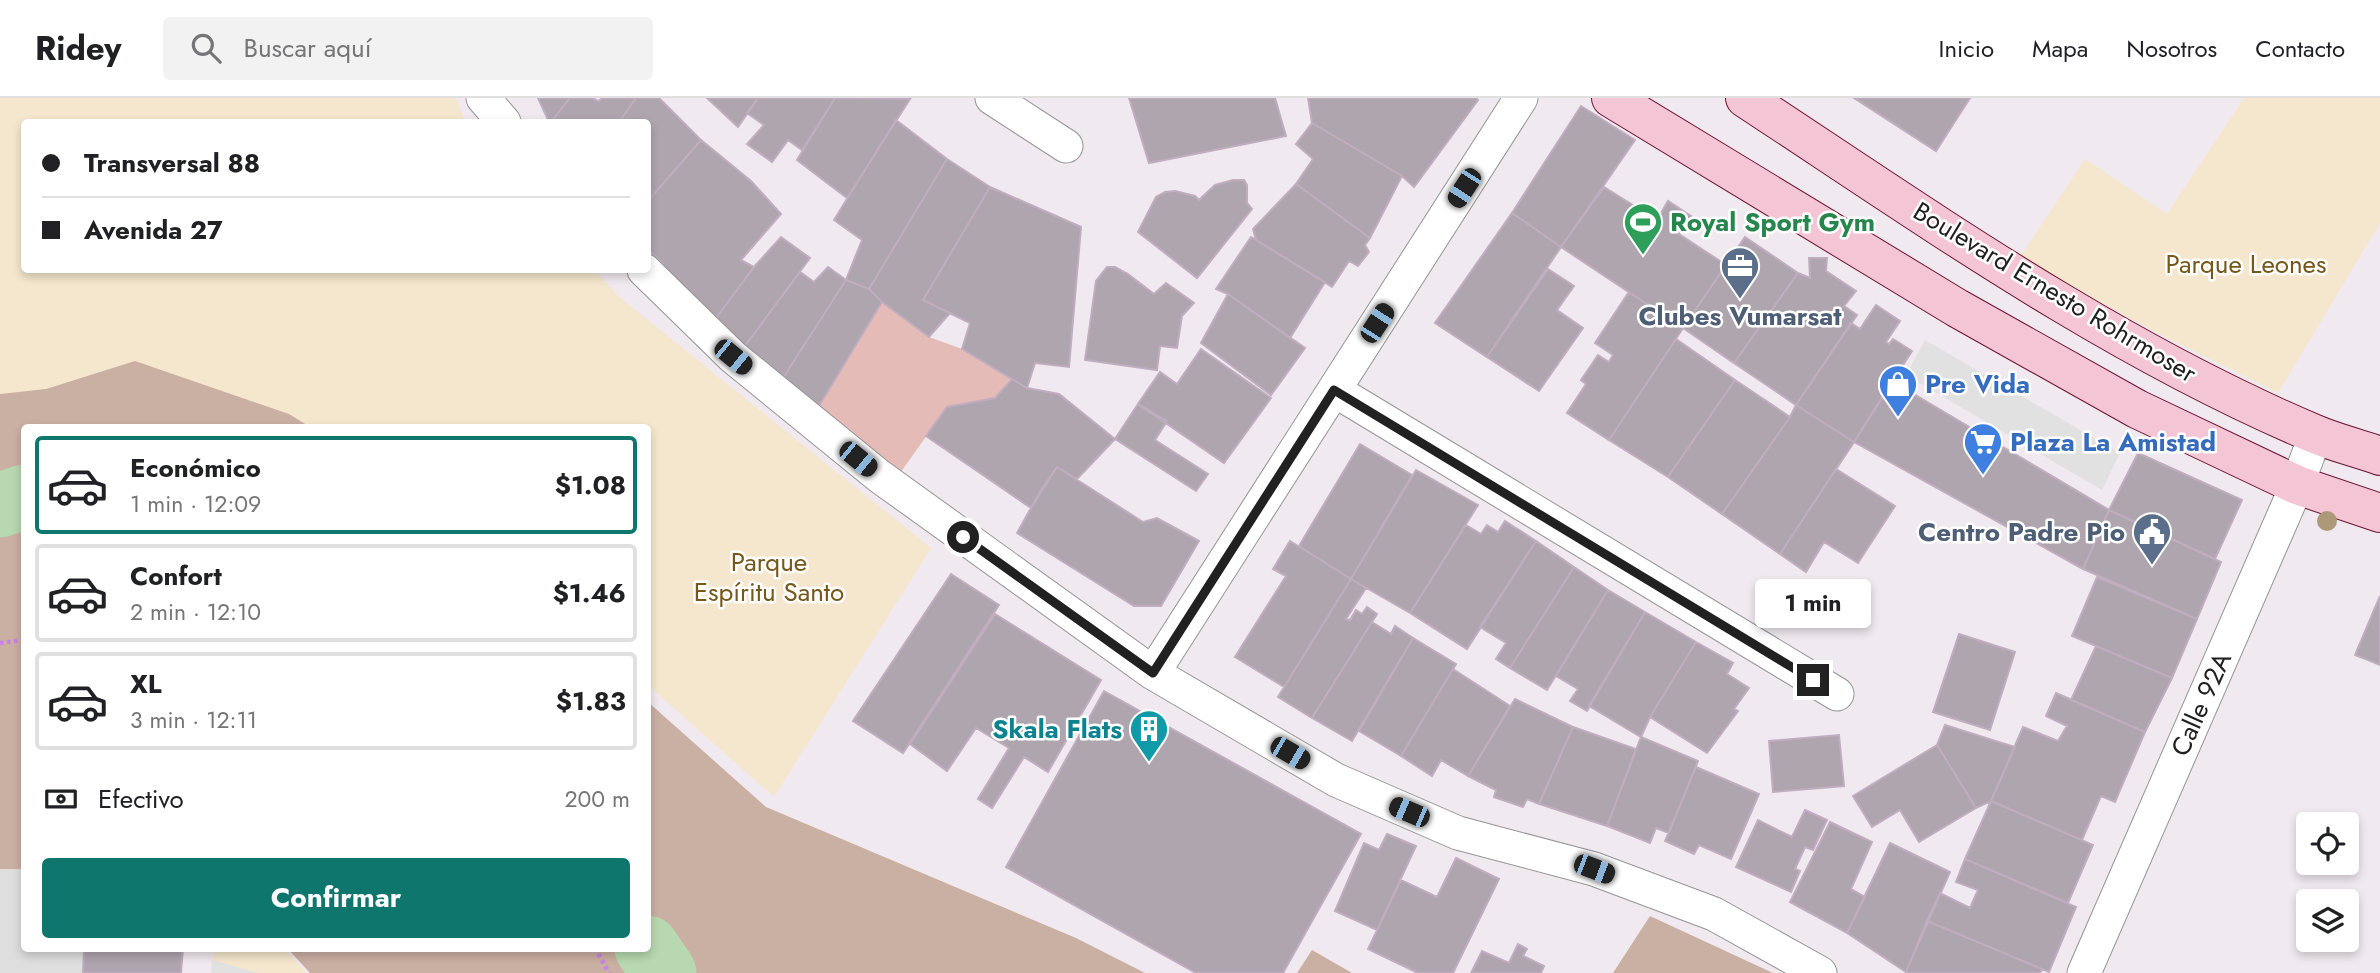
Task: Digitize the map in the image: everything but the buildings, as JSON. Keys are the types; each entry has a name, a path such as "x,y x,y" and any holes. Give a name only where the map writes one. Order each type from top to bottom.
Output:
{"main road":[{"path":"1611,98 1957,308 2137,409 2297,485 2380,513"},
{"name":"Boulevard Ernesto Rohrmoser","path":"1745,98 1980,253 2161,361 2316,434 2380,456"}],"street":[{"path":"483,98 501,119"},
{"path":"992,98 1066,146"},
{"path":"1153,673 1521,98"},
{"path":"648,273 733,357 879,476 1153,673 1336,780 1458,833 1594,869 1714,914 1820,973"},
{"path":"1334,390 1837,694"},
{"name":"Calle 92A","path":"2084,973 2297,485 2316,434"}],"path":[{"path":"0,643 21,640"},
{"path":"597,952 609,973"}],"shaded area":[{"path":"0,222 21,264 21,273 33,273 501,424 21,424 21,869 0,869"},
{"path":"882,302 929,337 962,349 1012,379 995,398 947,407 898,476 814,414"},
{"path":"1925,340 2120,453 2102,490 1906,375"},
{"path":"651,705 766,807 1076,938 1145,973 310,973 291,952 651,952"},
{"path":"0,869 21,869 21,952 84,952 83,973 0,973"},
{"path":"1650,916 1773,973 1613,973"},
{"path":"1312,950 1352,973 1297,973"},
{"path":"212,960 259,973 211,973"}],"green space":[{"name":"Parque Espíritu Santo","path":"0,98 456,98 464,119 21,119 21,273 598,273 618,296 931,548 774,797 651,688 651,424 305,424 289,414 135,361 46,389 0,394"},
{"name":"Parque Leones","path":"2244,98 2380,98 2380,223 2278,393 2151,330 2020,257 2085,159 2167,214"},
{"path":"213,952 288,952 306,973 259,973 212,960"}],"waterway":[{"path":"0,505 21,498"},
{"path":"650,952 664,973"}],"place":[{"name":"Royal Sport Gym","path":"1643,256"},
{"name":"Clubes Vumarsat","path":"1740,300"},
{"name":"Pre Vida","path":"1898,418"},
{"name":"Plaza La Amistad","path":"1983,476"},
{"name":"Centro Padre Pio","path":"2152,566"},
{"name":"Skala Flats","path":"1149,763"}],"route":[{"path":"963,537 1153,673 1334,390 1813,680"}]}
